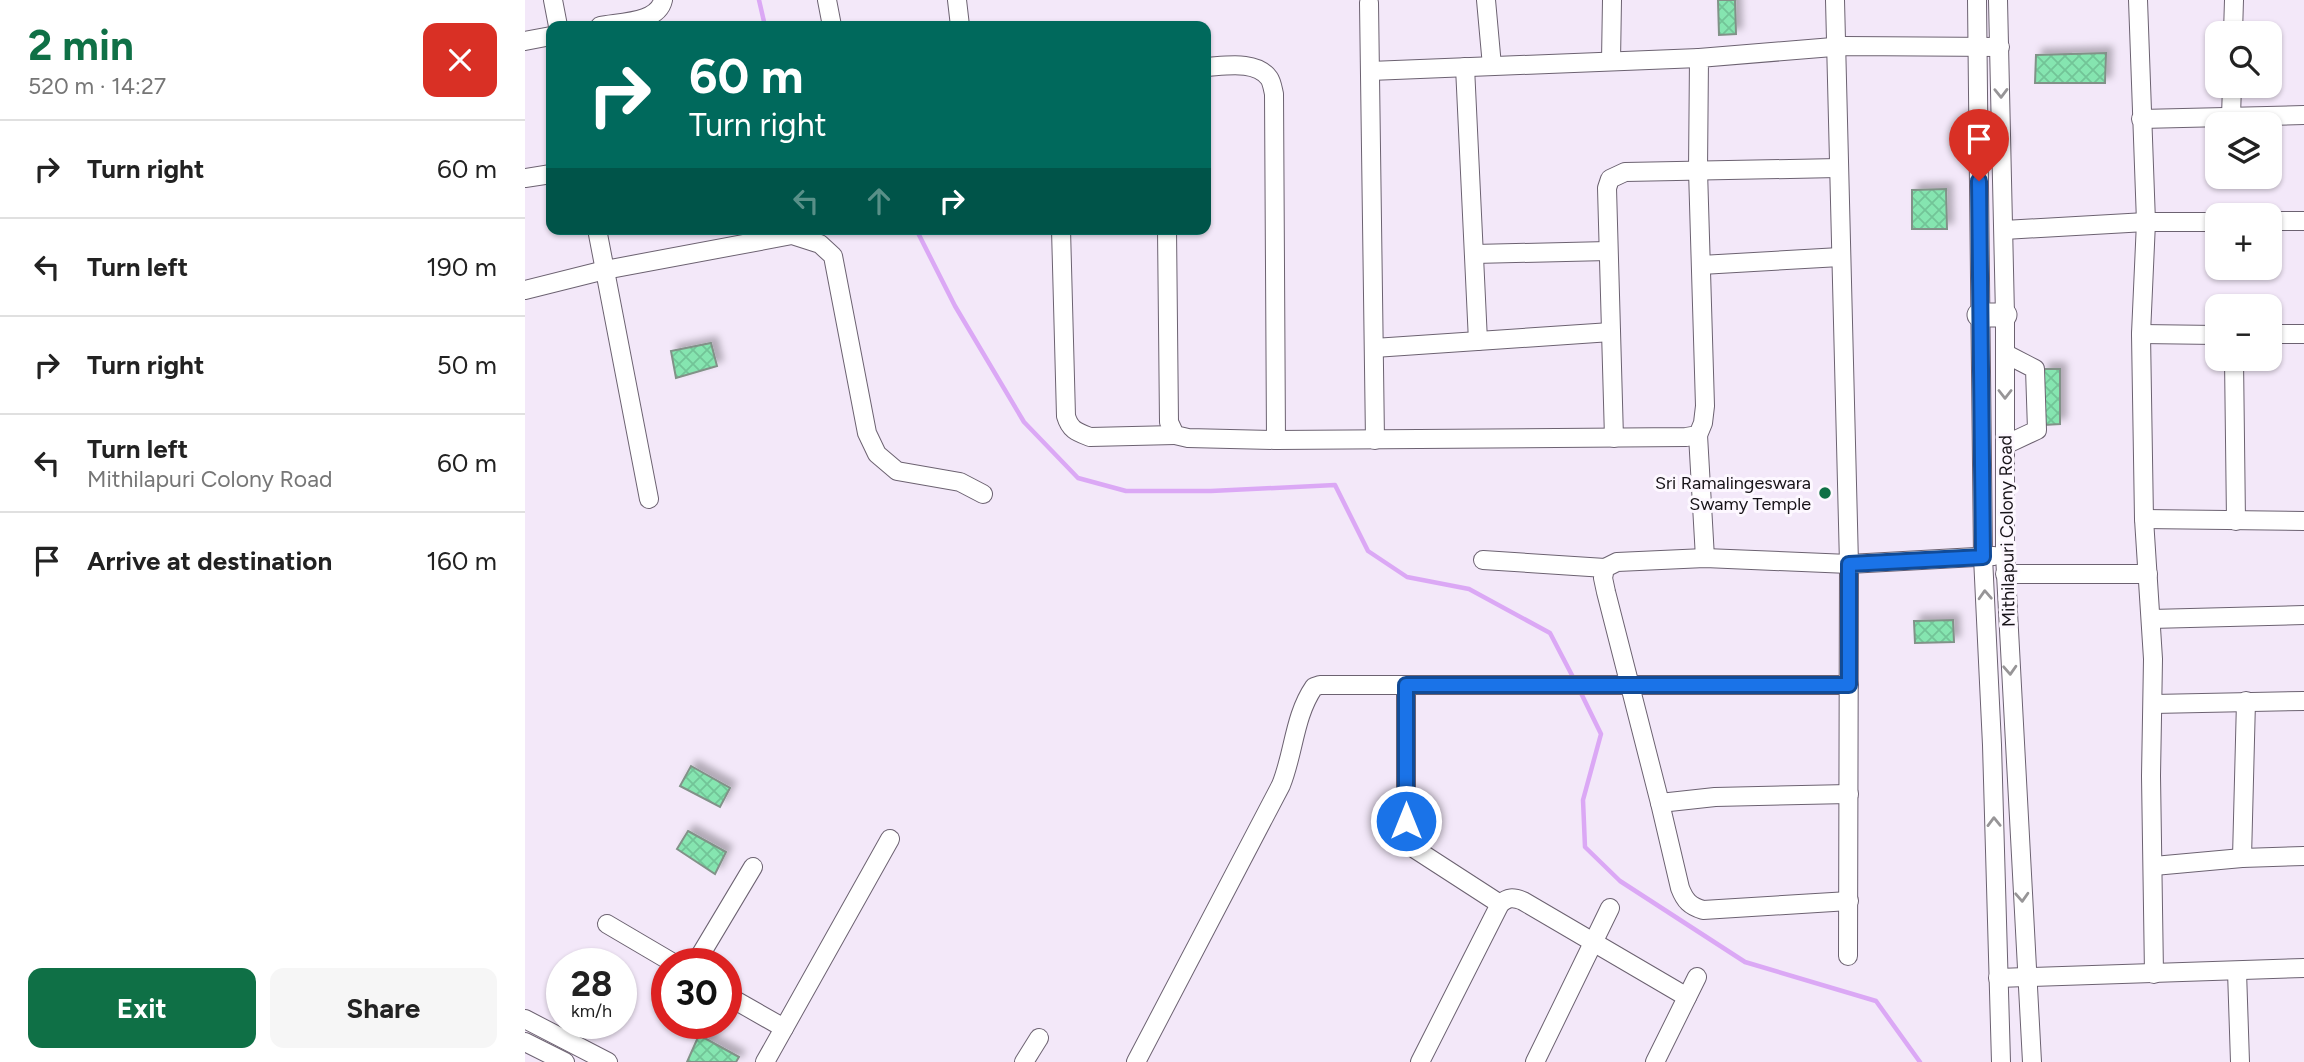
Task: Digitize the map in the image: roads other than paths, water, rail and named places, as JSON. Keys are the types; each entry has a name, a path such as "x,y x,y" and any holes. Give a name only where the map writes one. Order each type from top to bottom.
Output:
{"main road":[{"path":"1979,315 2005,315"}],"street":[{"path":"553,0 557,21"},
{"path":"626,21 652,16 661,9 663,0"},
{"path":"827,0 831,21"},
{"path":"957,0 959,21"},
{"path":"1486,0 1492,66"},
{"path":"1611,61 1612,0"},
{"path":"1835,0 1849,564 1848,956"},
{"name":"Mithilapuri Colony Road","path":"1977,0 1983,557 1992,745 2001,1062"},
{"name":"Mithilapuri Colony Road","path":"1999,0 2005,315 2005,574 2032,1062"},
{"path":"2138,0 2146,222 2141,334 2144,519 2151,619 2153,704 2151,776 2154,974"},
{"path":"2233,21 2234,0"},
{"path":"1369,3 1375,440"},
{"path":"525,41 546,37"},
{"path":"1370,71 1699,58 1835,47 2000,47"},
{"path":"1699,58 1698,170 1705,406 1698,435 1705,558"},
{"path":"1211,67 1245,66 1259,70 1270,79 1274,94 1276,440"},
{"path":"1465,67 1478,341"},
{"path":"2282,115 2304,115"},
{"path":"2141,120 2205,117"},
{"path":"1614,438 1607,188 1610,179 1625,172 1838,168"},
{"path":"525,178 546,175"},
{"path":"2282,221 2304,221"},
{"path":"2004,230 2146,222 2205,222"},
{"path":"598,235 649,499"},
{"path":"525,290 605,270 792,235 820,244 833,256 867,433 877,454 897,471 960,482 983,494"},
{"path":"1061,235 1066,416 1069,425 1077,432 1090,437 1175,435 1188,438 1375,440 1670,439 1698,435"},
{"path":"1167,235 1170,422 1175,435"},
{"path":"1474,254 1608,251"},
{"path":"1700,265 1840,257"},
{"path":"1374,348 1611,332"},
{"path":"2141,334 2205,335"},
{"path":"2282,334 2304,334"},
{"path":"2005,354 2035,369 2037,430 2005,445"},
{"path":"2234,371 2236,520"},
{"path":"2144,519 2304,521"},
{"path":"1483,560 1605,568 1617,562 1705,558 1849,564 2005,555"},
{"path":"1605,568 1603,578 1606,592 1685,900 1692,906 1703,909 1849,901"},
{"path":"2005,574 2148,574"},
{"path":"2151,619 2304,615"},
{"path":"1406,685 1409,841 1415,849 1500,904"},
{"path":"1136,1062 1281,785 1299,719 1314,687 1849,685"},
{"path":"2242,858 2246,701"},
{"path":"2153,704 2304,701"},
{"path":"1660,803 1715,797 1849,794"},
{"path":"765,1062 890,839"},
{"path":"2154,866 2242,858 2304,856"},
{"path":"705,948 753,867"},
{"path":"1420,1062 1500,904 1506,899 1523,901 1687,997"},
{"path":"1535,1062 1610,908"},
{"path":"607,924 651,950"},
{"path":"1998,978 2304,968"},
{"path":"2237,971 2240,1062"},
{"path":"1655,1062 1697,977"},
{"path":"742,1004 783,1028"},
{"path":"525,1019 608,1062"},
{"path":"1024,1062 1039,1038"},
{"path":"525,1042 565,1062"}],"waterway":[{"path":"759,0 764,21"},
{"path":"919,235 955,306 1024,422 1078,478 1126,491 1211,491 1335,485 1368,551 1407,577 1469,589 1550,633 1575,681"},
{"path":"1579,689 1601,734 1583,800 1585,847 1620,881 1745,962 1876,1001 1920,1062"}],"place":[{"name":"Sri Ramalingeswara Swamy Temple","path":"1825,493"}]}
